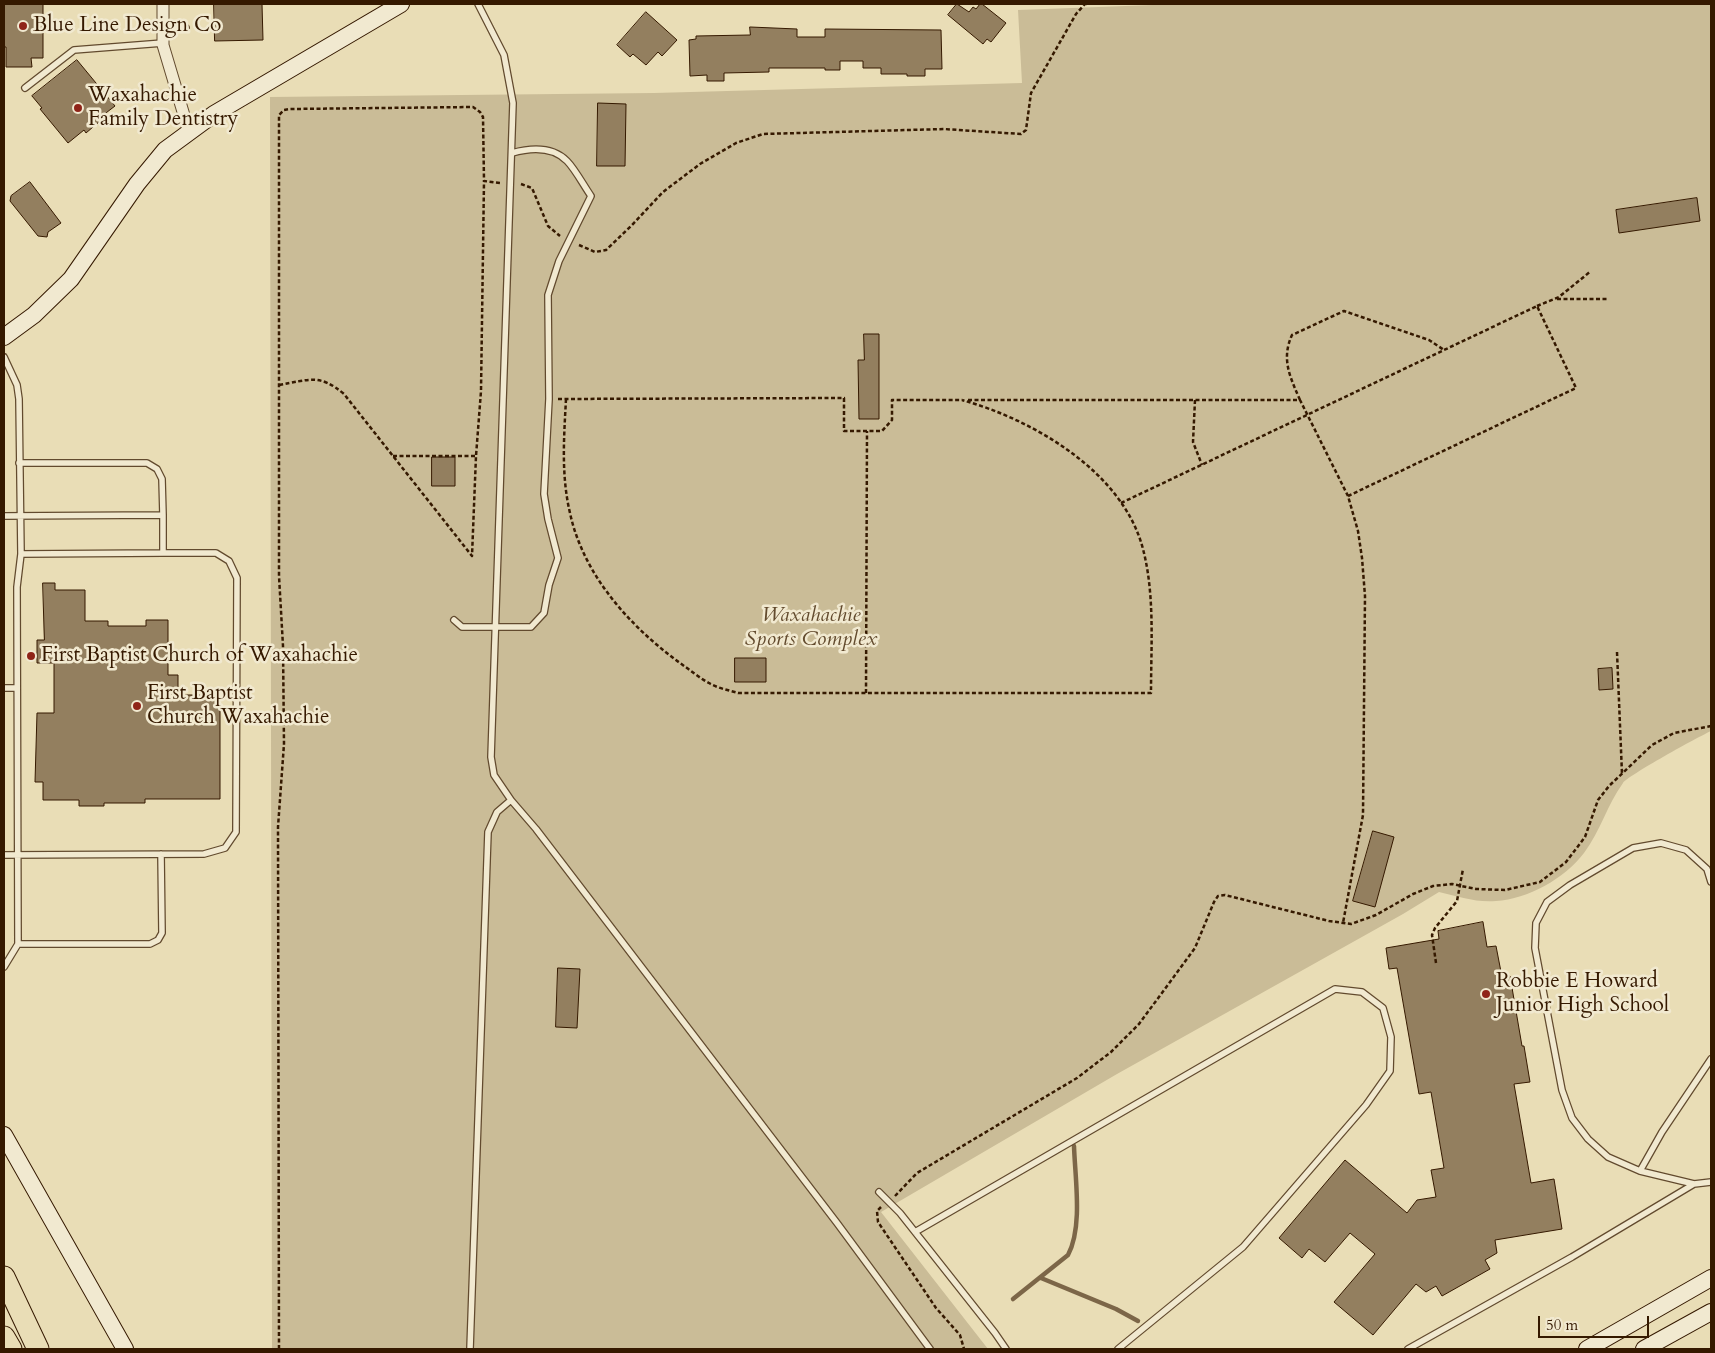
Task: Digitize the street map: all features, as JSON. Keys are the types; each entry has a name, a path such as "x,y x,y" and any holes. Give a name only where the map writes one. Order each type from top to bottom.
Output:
{"highway":[{"path":"4,1277 38,1349"},
{"path":"4,1337 11,1349"}],"street":[{"path":"163,4 163,43 189,132"},
{"path":"4,336 34,315 71,279 136,184 165,150 214,114 401,4"},
{"path":"4,1135 126,1349"},
{"path":"1587,1349 1711,1278"},
{"path":"1644,1349 1711,1312"}],"lane":[{"path":"478,4 504,55 513,103 491,758 494,775 511,800 542,837 837,1223 930,1349"},
{"path":"163,29 186,28"},
{"path":"25,88 74,50 163,43"},
{"path":"454,620 462,627 531,627 544,613 549,585 558,558 544,494 549,399 548,295 559,261 591,196 567,160 549,151 528,148 512,153"},
{"path":"4,357 17,386 21,554 17,587 18,944 4,967"},
{"path":"19,463 148,463 157,469 162,479 163,553"},
{"path":"4,516 162,515"},
{"path":"4,855 204,854 226,848 236,832 237,578 229,562 216,553 21,554"},
{"path":"4,688 17,688"},
{"path":"470,1349 488,832 497,812 511,800"},
{"path":"1711,882 1707,869 1686,850 1661,843 1633,848 1570,885 1547,902 1536,923 1535,948 1562,1090 1572,1118 1588,1139 1608,1157 1640,1171 1694,1184 1711,1182"},
{"path":"18,944 150,944 158,940 162,933 161,854"},
{"path":"915,1232 1335,989 1362,992 1383,1008 1391,1037 1390,1071 1366,1104 1243,1247 1118,1349"},
{"path":"1640,1171 1662,1132 1711,1059"},
{"path":"1408,1349 1572,1257 1694,1184"},
{"path":"879,1192 915,1232 1006,1349"}],"path":[{"path":"484,180 522,184 532,188 548,226 556,234 595,252 606,250 663,192 700,164 736,144 763,134 944,129 1021,134 1026,130 1031,93 1076,14 1087,4"},
{"path":"279,385 322,380 332,384 344,394 472,556 476,456 482,391 484,180 482,116 480,112 473,107 284,110 279,115 279,385 279,576 283,646 284,744 278,827 279,1349"},
{"path":"1121,503 1554,299 1574,286 1591,271"},
{"path":"1554,299 1608,299"},
{"path":"1348,496 1576,388 1537,306"},
{"path":"1343,923 1363,815 1365,596 1362,558 1358,531 1348,496 1306,416 1290,376 1286,358 1288,343 1292,334 1344,311 1429,340 1444,350"},
{"path":"549,399 844,398 844,431 882,431 892,420 892,400 1300,400"},
{"path":"566,399 563,459 565,489 570,515 592,570 622,611 652,641 710,684 738,693 1151,693 1148,575 1143,547 1135,527 1121,503 1110,488 1094,472 1052,439 1005,415 962,400"},
{"path":"1195,400 1193,442 1202,465"},
{"path":"866,693 867,431"},
{"path":"393,456 476,456"},
{"path":"1617,652 1622,774"},
{"path":"964,1349 960,1335 936,1308 878,1222 877,1211 901,1191 918,1172 1077,1078 1111,1052 1139,1024 1195,948 1218,896 1225,895 1329,921 1351,924 1376,915 1413,894 1434,886 1452,884 1476,889 1505,890 1540,882 1566,862 1585,837 1598,800 1609,786 1652,745 1674,732 1711,726"},
{"path":"1436,963 1432,935 1435,928 1457,901 1463,869"}],"green space":[{"name":"Waxahachie Sports Complex","path":"1179,4 1711,4 1711,731 1627,779 1612,800 1595,836 1584,853 1566,871 1544,886 1533,892 1496,901 1474,900 1439,892 1117,1074 881,1212 988,1349 272,1349 270,97 654,93 1022,83 1018,10"}],"building":[{"name":"Blue Line Design Co","path":"4,4 43,4 43,58 31,58 32,67 6,67"},
{"path":"214,4 262,4 263,40 215,41"},
{"path":"957,4 969,12 973,7 976,9 982,4 1006,23 991,42 987,39 983,44 948,15"},
{"path":"646,12 677,40 662,56 658,52 646,65 633,54 630,57 617,45"},
{"path":"750,27 797,29 797,37 825,37 825,29 941,30 942,69 925,69 925,76 881,74 881,68 863,68 863,61 840,61 840,70 825,70 825,68 769,68 769,72 724,73 724,81 707,81 707,75 690,76 689,40 696,39 696,36 750,35"},
{"name":"Waxahachie Family Dentistry","path":"77,60 115,106 98,119 100,121 86,133 84,130 68,143 40,109 42,108 32,96"},
{"path":"598,103 626,104 625,166 597,166"},
{"path":"30,182 61,223 48,232 47,237 38,236 10,201 11,196"},
{"path":"1697,198 1700,221 1619,233 1616,210"},
{"path":"864,334 879,334 879,419 859,419 858,360 864,360"},
{"path":"432,457 455,457 455,486 432,486"},
{"name":"First Baptist Church Waxahachie","path":"43,583 55,583 55,590 85,590 85,621 108,621 108,626 146,626 146,620 168,620 168,675 178,675 178,695 200,695 200,698 220,698 220,799 145,799 145,803 104,803 104,806 79,806 79,800 43,800 43,782 35,782 37,713 54,713 54,663 37,663 37,640 44,640"},
{"path":"735,658 766,658 766,682 735,682"},
{"path":"1612,668 1613,689 1599,690 1598,669"},
{"path":"1373,831 1394,837 1375,907 1353,901"},
{"path":"1483,922 1487,947 1496,946 1502,977 1510,976 1522,1046 1524,1046 1530,1082 1514,1084 1531,1183 1554,1179 1562,1229 1495,1240 1497,1253 1485,1260 1490,1269 1442,1296 1436,1286 1426,1292 1416,1284 1373,1335 1334,1302 1375,1254 1350,1233 1325,1262 1309,1249 1302,1258 1279,1238 1345,1160 1407,1213 1417,1200 1436,1197 1431,1170 1444,1168 1431,1092 1419,1094 1397,968 1389,969 1386,948 1439,939 1438,931"},
{"path":"558,968 580,969 577,1028 556,1027"}],"waterway":[{"path":"1013,1299 1068,1255 1073,1244 1077,1217 1074,1146"},
{"path":"1041,1278 1116,1309 1138,1321"}],"place":[{"name":"Blue Line Design Co","path":"23,26"},
{"name":"Waxahachie Family Dentistry","path":"78,108"},
{"name":"First Baptist Church of Waxahachie","path":"31,656"},
{"name":"First Baptist Church Waxahachie","path":"137,706"},
{"name":"Robbie E Howard Junior High School","path":"1486,994"}]}
